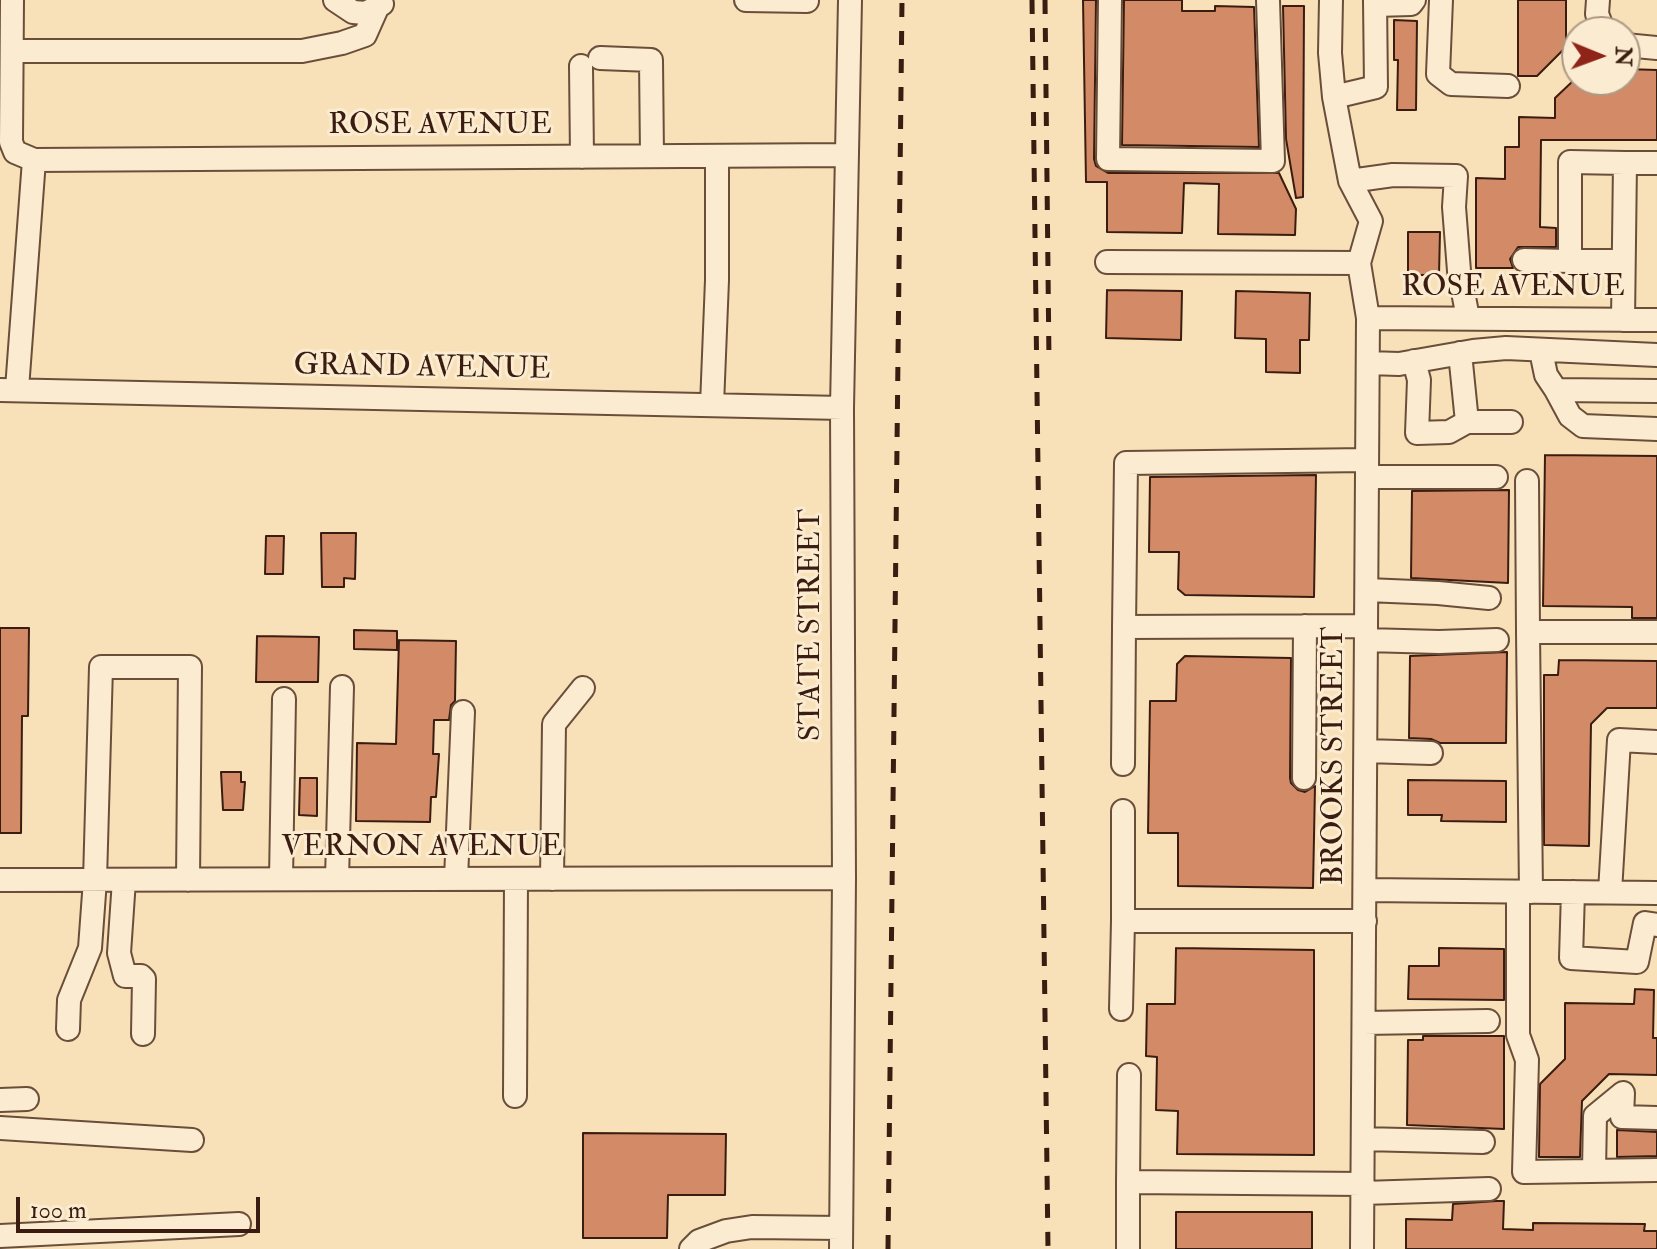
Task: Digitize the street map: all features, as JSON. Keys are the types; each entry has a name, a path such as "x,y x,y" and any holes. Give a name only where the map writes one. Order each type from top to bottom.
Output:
{"street":[{"path":"8,389 34,160 15,152 11,142 12,0"},
{"path":"335,0 353,12 366,13 381,4"},
{"path":"746,0 807,1"},
{"name":"STATE STREET","path":"841,1239 844,878 842,408 850,0"},
{"path":"1110,0 1108,159 1273,161 1268,0"},
{"path":"1107,262 1359,263 1371,221 1350,181 1334,97 1330,53 1331,0"},
{"path":"1334,97 1376,87 1375,3 1411,4 1414,0"},
{"path":"1441,0 1438,74 1451,84 1508,86"},
{"path":"12,51 302,51 365,35 381,4"},
{"path":"582,157 590,62 651,60 652,156"},
{"name":"ROSE AVENUE","path":"34,160 846,155"},
{"path":"712,405 717,280 717,156"},
{"path":"1570,261 1570,162 1657,163"},
{"path":"1623,320 1625,163"},
{"path":"1350,181 1393,175 1456,176 1454,207 1459,271 1468,318"},
{"path":"1524,260 1623,261"},
{"name":"BROOKS STREET","path":"1359,263 1368,318 1362,1249"},
{"name":"ROSE AVENUE","path":"1368,318 1657,320"},
{"path":"1519,319 1531,350 1570,416 1583,426 1657,429"},
{"path":"1368,363 1399,364 1460,353 1531,350 1657,355"},
{"path":"1460,353 1467,422"},
{"path":"1414,361 1419,380 1417,433 1449,432 1467,422 1511,422"},
{"name":"GRAND AVENUE","path":"8,389 842,408"},
{"path":"1556,390 1657,391"},
{"path":"1123,764 1126,463 1367,468 1496,477"},
{"path":"1527,481 1525,892 1518,1035 1527,1060 1524,1172 1657,1170"},
{"path":"1367,590 1489,598"},
{"path":"1124,627 1305,626 1439,642 1497,640"},
{"path":"1304,778 1305,626"},
{"path":"1528,632 1657,632"},
{"path":"68,1029 69,1000 90,948 92,928 101,667 190,667 188,880"},
{"path":"337,879 342,687"},
{"path":"552,879 554,724 583,688"},
{"path":"281,879 284,699"},
{"path":"456,879 463,712"},
{"path":"1610,892 1619,740 1657,742"},
{"path":"1366,751 1431,753"},
{"path":"1121,1009 1123,811"},
{"name":"VERNON AVENUE","path":"0,880 844,878"},
{"path":"515,1096 516,879"},
{"path":"124,880 119,953 125,976 141,976 144,979 143,1034"},
{"path":"1365,890 1657,893"},
{"path":"1573,892 1571,958 1647,964 1652,935"},
{"path":"1123,921 1365,921"},
{"path":"92,928 121,930"},
{"path":"1364,1023 1488,1021"},
{"path":"1128,1249 1129,1075"},
{"path":"1594,1171 1595,1116 1623,1093 1622,1117 1657,1118"},
{"path":"0,1100 27,1099"},
{"path":"0,1128 192,1140"},
{"path":"1363,1139 1483,1142"},
{"path":"1128,1182 1363,1189 1489,1189"},
{"path":"0,1236 239,1224"},
{"path":"691,1249 699,1241 726,1231 752,1227 841,1239"}],"building":[{"path":"1083,0 1096,0 1096,166 1108,173 1279,173 1296,209 1295,235 1218,234 1219,184 1184,183 1182,233 1107,232 1107,182 1086,182"},
{"path":"1124,0 1182,0 1182,11 1215,11 1215,6 1254,7 1259,147 1122,145"},
{"path":"1518,0 1566,0 1566,16 1561,16 1561,52 1537,76 1518,76"},
{"path":"1283,6 1304,6 1303,197 1296,198 1286,139"},
{"path":"1394,20 1417,21 1416,110 1397,110 1398,60 1394,60"},
{"path":"1641,70 1657,70 1657,140 1541,140 1540,227 1556,228 1556,247 1518,247 1510,259 1513,268 1476,268 1476,178 1505,179 1505,147 1519,147 1519,117 1555,118 1555,98 1561,92 1561,96 1641,96"},
{"path":"1408,232 1440,232 1439,275 1408,275"},
{"path":"1107,290 1182,291 1181,340 1106,338"},
{"path":"1236,291 1310,293 1309,340 1300,340 1300,373 1266,372 1266,339 1235,338"},
{"path":"1545,455 1657,456 1657,618 1632,618 1632,607 1543,606"},
{"path":"1316,475 1314,597 1185,595 1178,589 1179,552 1149,552 1150,477"},
{"path":"1509,490 1508,583 1411,578 1412,491"},
{"path":"321,533 356,533 355,579 344,578 344,587 322,587"},
{"path":"266,536 284,536 283,574 265,574"},
{"path":"0,628 29,628 28,716 22,716 21,833 0,833"},
{"path":"354,630 397,631 397,650 354,649"},
{"path":"257,636 319,637 318,682 256,682"},
{"path":"399,640 456,641 455,701 451,705 449,720 434,720 433,754 439,754 436,797 431,797 430,822 356,821 357,743 396,744"},
{"path":"1507,652 1506,743 1440,743 1431,739 1409,738 1410,656"},
{"path":"1185,656 1291,658 1290,778 1298,790 1305,792 1315,786 1313,888 1178,886 1178,833 1148,833 1150,701 1176,701 1177,664"},
{"path":"1559,660 1657,661 1657,708 1607,708 1591,724 1589,846 1544,845 1544,675 1558,675"},
{"path":"221,772 241,772 241,782 245,782 243,810 223,810"},
{"path":"300,778 317,778 317,816 299,815"},
{"path":"1408,780 1506,781 1506,822 1441,821 1442,815 1408,815"},
{"path":"1176,948 1314,950 1314,1155 1177,1154 1178,1111 1156,1110 1157,1057 1146,1056 1147,1004 1175,1004"},
{"path":"1439,948 1504,949 1504,1000 1408,999 1409,966 1439,966"},
{"path":"1635,989 1654,990 1653,1038 1657,1038 1657,1075 1609,1074 1582,1101 1580,1157 1539,1157 1540,1084 1565,1059 1565,1003 1634,1004"},
{"path":"1423,1036 1504,1036 1504,1129 1407,1125 1408,1040 1423,1040"},
{"path":"1617,1130 1657,1132 1657,1156 1617,1157"},
{"path":"583,1133 726,1134 725,1195 668,1195 667,1238 583,1238"},
{"path":"1504,1201 1503,1229 1533,1230 1533,1223 1645,1224 1644,1231 1657,1231 1657,1249 1406,1249 1406,1219 1452,1220 1453,1204"},
{"path":"1176,1212 1312,1212 1312,1249 1176,1249"}],"railway":[{"path":"888,1249 902,0"},
{"path":"1032,0 1048,1249"},
{"path":"1045,0 1049,361"}]}
